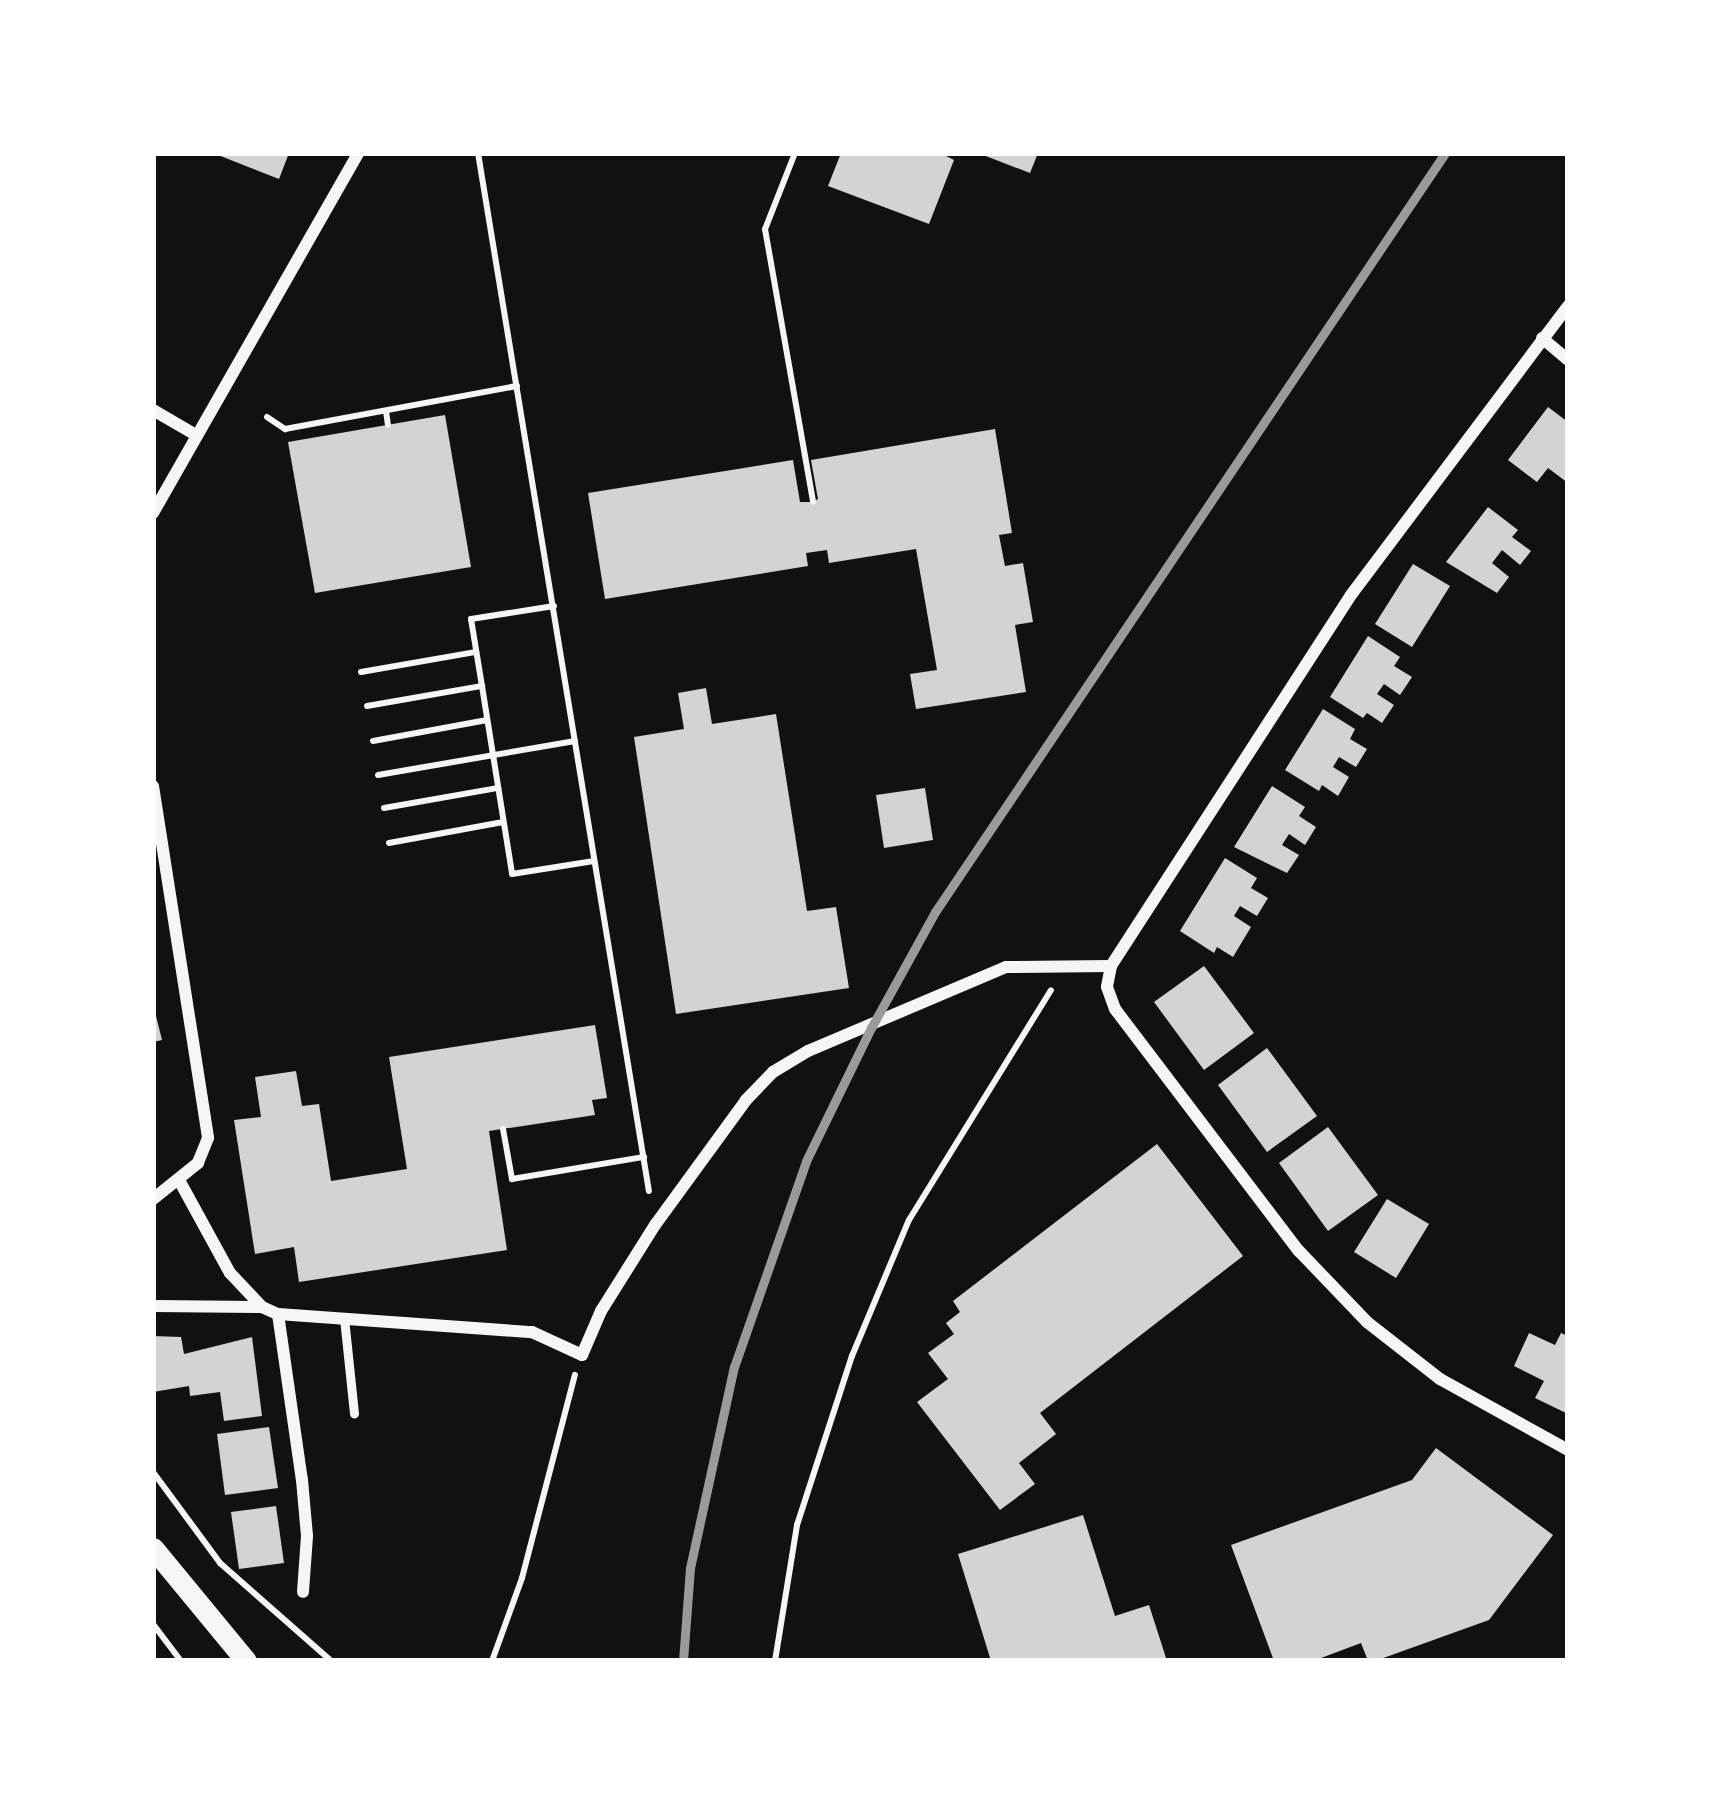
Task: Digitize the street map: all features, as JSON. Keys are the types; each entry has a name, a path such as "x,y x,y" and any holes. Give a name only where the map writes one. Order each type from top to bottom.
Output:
{"street":[{"path":"153,513 358,153"},
{"path":"1568,307 1351,595 1111,965 1107,987 1115,1010 1333,1287 1440,1379 1568,1450"},
{"path":"1542,338 1568,360"},
{"path":"153,410 196,435"},
{"path":"153,786 208,1125 204,1152 179,1180 153,1199"},
{"path":"179,1180 230,1273 262,1307 278,1315 532,1332 582,1354 601,1311 655,1225 746,1100 790,1060 1006,967 1111,965"},
{"path":"153,1306 262,1307"},
{"path":"278,1315 302,1480 303,1592"},
{"path":"153,1548 246,1661"}],"lane":[{"path":"344,1318 354,1413"}],"path":[{"path":"478,153 655,1225"},
{"path":"795,153 765,230 813,502"},
{"path":"267,417 285,429 517,386"},
{"path":"386,411 388,424"},
{"path":"554,606 472,619 476,652 512,874 594,861"},
{"path":"362,672 476,652"},
{"path":"367,706 482,686"},
{"path":"373,741 487,720"},
{"path":"378,775 575,741"},
{"path":"384,808 498,788"},
{"path":"389,842 503,822"},
{"path":"775,1661 796,1525 852,1356 909,1220 955,1138 1049,998 1055,966"},
{"path":"503,1129 512,1179 644,1156"},
{"path":"492,1661 506,1630 582,1354"},
{"path":"153,1472 220,1563 331,1661"},
{"path":"153,1624 181,1661"}],"building":[{"path":"213,153 289,153 279,179"},
{"path":"841,153 940,153 954,160 929,224 828,186"},
{"path":"978,153 1038,153 1030,173"},
{"path":"1548,407 1568,422 1568,483 1548,468 1537,482 1508,460"},
{"path":"445,415 471,567 315,593 288,442"},
{"path":"995,429 1012,533 999,535 1005,566 1023,563 1033,622 1015,625 1026,692 916,709 910,674 937,670 916,549 829,563 827,550 806,553 808,566 605,599 588,493 793,460 800,502 813,502 818,499 811,460"},
{"path":"1488,507 1518,530 1512,537 1531,551 1520,565 1502,550 1492,563 1509,577 1497,593 1446,562"},
{"path":"1413,564 1450,586 1412,647 1375,624"},
{"path":"1368,636 1400,657 1394,666 1412,677 1400,695 1384,684 1377,694 1394,705 1382,723 1367,713 1363,718 1330,697"},
{"path":"706,688 712,724 776,714 807,911 836,907 849,988 676,1014 634,737 684,729 678,693"},
{"path":"1323,709 1355,729 1350,739 1367,749 1356,767 1339,757 1333,767 1349,777 1338,796 1322,785 1319,791 1285,770"},
{"path":"1272,786 1305,807 1299,816 1316,827 1305,845 1289,834 1282,845 1299,855 1287,873 1234,847"},
{"path":"925,788 933,840 884,848 876,795"},
{"path":"1225,858 1257,878 1251,888 1268,898 1257,916 1240,906 1234,916 1251,927 1233,957 1217,947 1214,953 1180,931"},
{"path":"1204,966 1254,1033 1204,1070 1154,1002"},
{"path":"153,1004 162,1040 153,1042"},
{"path":"595,1025 607,1098 592,1100 595,1115 489,1131 507,1250 299,1282 294,1247 255,1254 234,1120 261,1117 255,1077 296,1071 302,1106 319,1104 331,1181 407,1169 389,1057"},
{"path":"1267,1048 1317,1116 1267,1152 1218,1085"},
{"path":"1328,1127 1378,1195 1328,1231 1279,1163"},
{"path":"1157,1144 1243,1256 1040,1413 1056,1434 1019,1463 1035,1484 1000,1510 917,1402 948,1379 928,1353 954,1334 946,1323 960,1312 953,1301"},
{"path":"1387,1199 1429,1224 1396,1278 1354,1252"},
{"path":"1529,1333 1555,1345 1561,1333 1568,1336 1568,1414 1535,1398 1544,1381 1514,1366"},
{"path":"153,1336 181,1337 184,1354 252,1337 262,1416 224,1421 220,1392 190,1396 189,1386 153,1392"},
{"path":"269,1427 278,1488 225,1495 217,1434"},
{"path":"1436,1448 1553,1535 1489,1620 1375,1661 1368,1661 1361,1643 1313,1661 1274,1661 1231,1545 1412,1480"},
{"path":"276,1506 284,1563 239,1569 231,1512"},
{"path":"1083,1515 1115,1616 1149,1605 1167,1661 991,1661 958,1554"}],"railway":[{"path":"683,1661 690,1568 734,1367 806,1161 871,1028 935,912 1445,153"}]}
